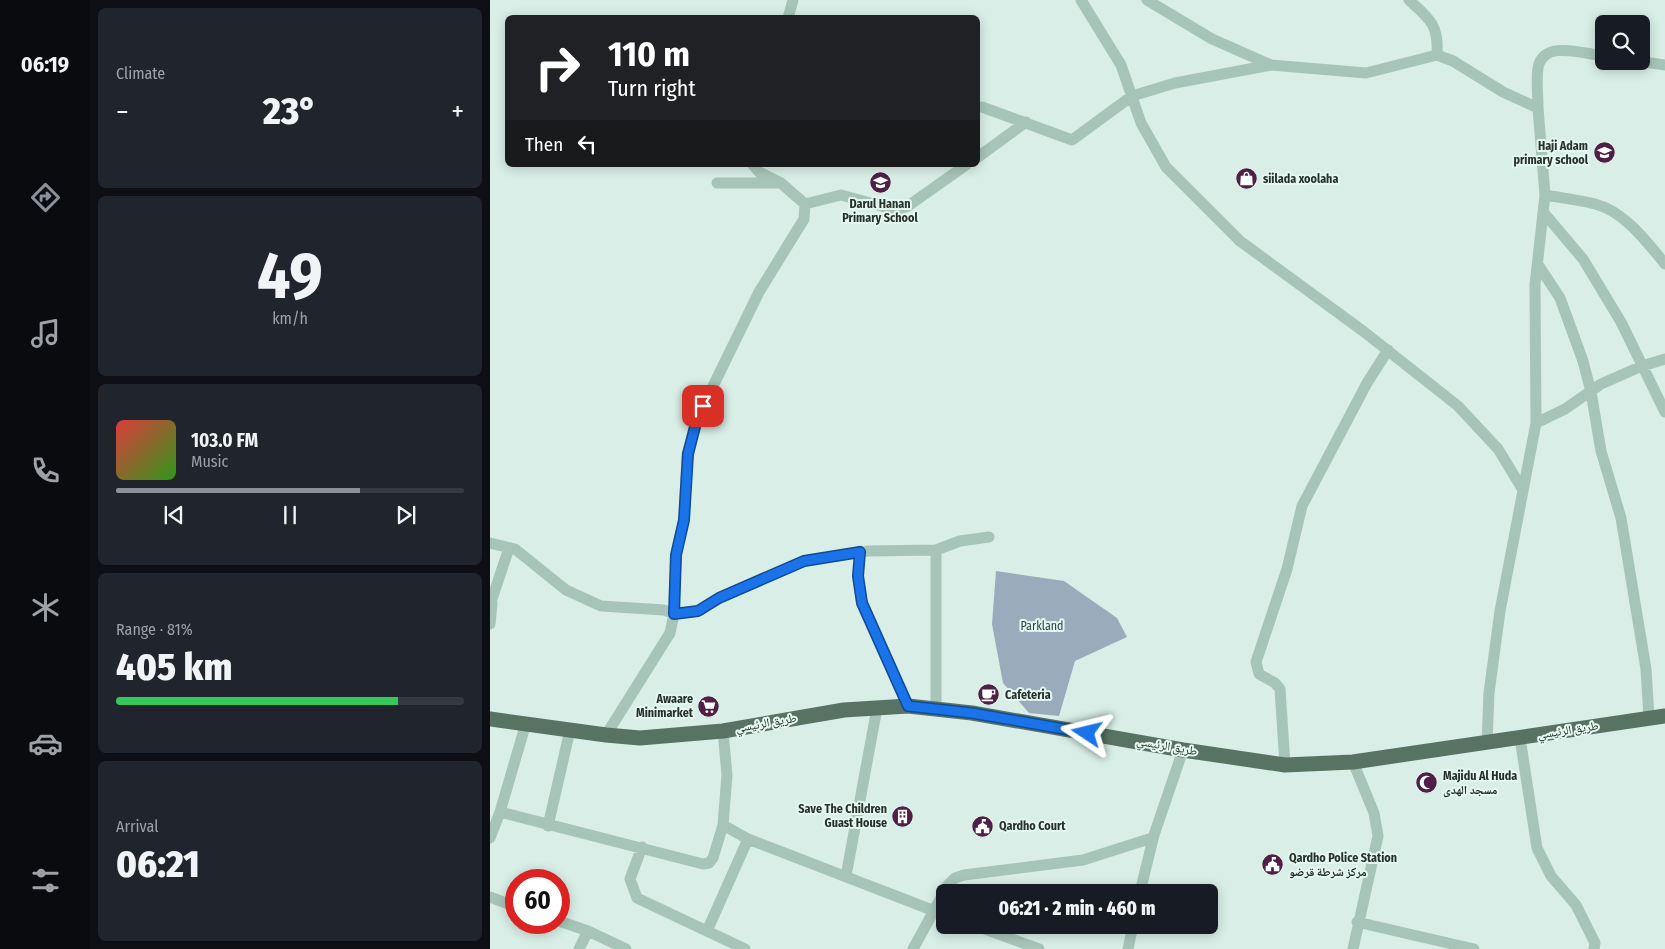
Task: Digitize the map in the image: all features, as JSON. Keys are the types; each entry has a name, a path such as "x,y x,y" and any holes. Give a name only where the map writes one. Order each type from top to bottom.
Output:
{"main road":[{"name":"طريق الرئيسي","path":"490,719 640,738 724,731 844,710 908,706 972,713 1183,750 1286,764 1353,762 1665,716"}],"street":[{"path":"789,15 793,0"},
{"path":"1081,0 1121,65 1141,123 1166,167 1240,241 1388,350 1435,387 1477,425 1498,449 1522,490"},
{"path":"1147,0 1212,39 1271,65"},
{"path":"1409,0 1432,22 1437,31 1437,55"},
{"path":"1488,743 1489,693 1500,611 1536,423 1535,285 1546,196 1538,108 1538,67 1544,55 1553,51 1562,50 1595,55"},
{"path":"982,106 1072,140 1132,96 1175,83 1271,65 1366,73 1437,55 1454,61 1503,92 1538,108"},
{"path":"1650,63 1665,65"},
{"path":"980,156 1026,122"},
{"path":"754,167 759,172 781,183 805,204"},
{"path":"805,204 841,195 896,210 908,206 963,167"},
{"path":"717,183 781,183"},
{"path":"1546,196 1597,204 1616,212 1665,264"},
{"path":"606,735 670,633 674,614 676,555 684,520 688,454 697,419 759,292 804,219 805,204"},
{"path":"1544,213 1583,260 1621,322 1665,412"},
{"path":"1538,266 1560,298 1583,361 1591,392 1601,451 1621,518 1646,669 1648,718"},
{"path":"1286,764 1280,689 1275,683 1258,674 1256,662 1287,569 1302,506 1367,383 1388,350"},
{"path":"1536,423 1565,409 1601,384 1642,366 1665,359"},
{"path":"490,542 509,548 526,557 566,590 601,606 664,610 674,614 698,611 719,598 804,561 860,552 936,550 960,541 989,537"},
{"path":"490,624 491,599 509,548"},
{"path":"936,550 936,709"},
{"path":"860,552 858,576 862,603 908,706"},
{"path":"846,876 877,708"},
{"path":"490,838 500,812 526,723"},
{"path":"548,826 570,730"},
{"path":"500,812 548,826 642,847 703,864 709,863 713,858 723,825 727,775 724,731"},
{"path":"1520,738 1537,848 1551,876 1576,905 1595,943 1594,949"},
{"path":"1142,884 1154,835 1183,750"},
{"path":"1353,762 1378,824 1376,846 1357,922 1353,949"},
{"path":"723,825 748,839 936,912"},
{"path":"913,949 948,885 955,878 964,875 1083,860 1152,838 1154,835"},
{"path":"707,931 748,839"},
{"path":"642,847 630,880 637,898 707,931 725,945 744,949"},
{"path":"490,897 505,903"},
{"path":"1357,922 1474,949"},
{"path":"570,925 626,949"},
{"path":"579,949 588,931"},
{"path":"997,934 1034,948"},
{"path":"1128,949 1131,934"}],"green space":[{"name":"Parkland","path":"996,571 1064,581 1117,618 1127,637 1075,661 1059,716 1029,713 1003,683 992,624"}],"place":[{"name":"Haji Adam primary school","path":"1604,153"},
{"name":"siilada xoolaha","path":"1247,179"},
{"name":"Darul Hanan Primary School","path":"880,183"},
{"name":"Cafeteria","path":"989,695"},
{"name":"Awaare Minimarket","path":"709,706"},
{"name":"Majidu Al Huda مسجد الهدى","path":"1427,783"},
{"name":"Save The Children Guast House","path":"903,816"},
{"name":"Qardho Court","path":"983,826"},
{"name":"Qardho Police Station مركز شرطة قرضو","path":"1273,865"}],"route":[{"path":"703,406 697,419 688,454 684,520 676,555 674,614 698,611 719,598 804,561 860,552 858,590 862,603 908,706 972,713 1087,733"}]}
